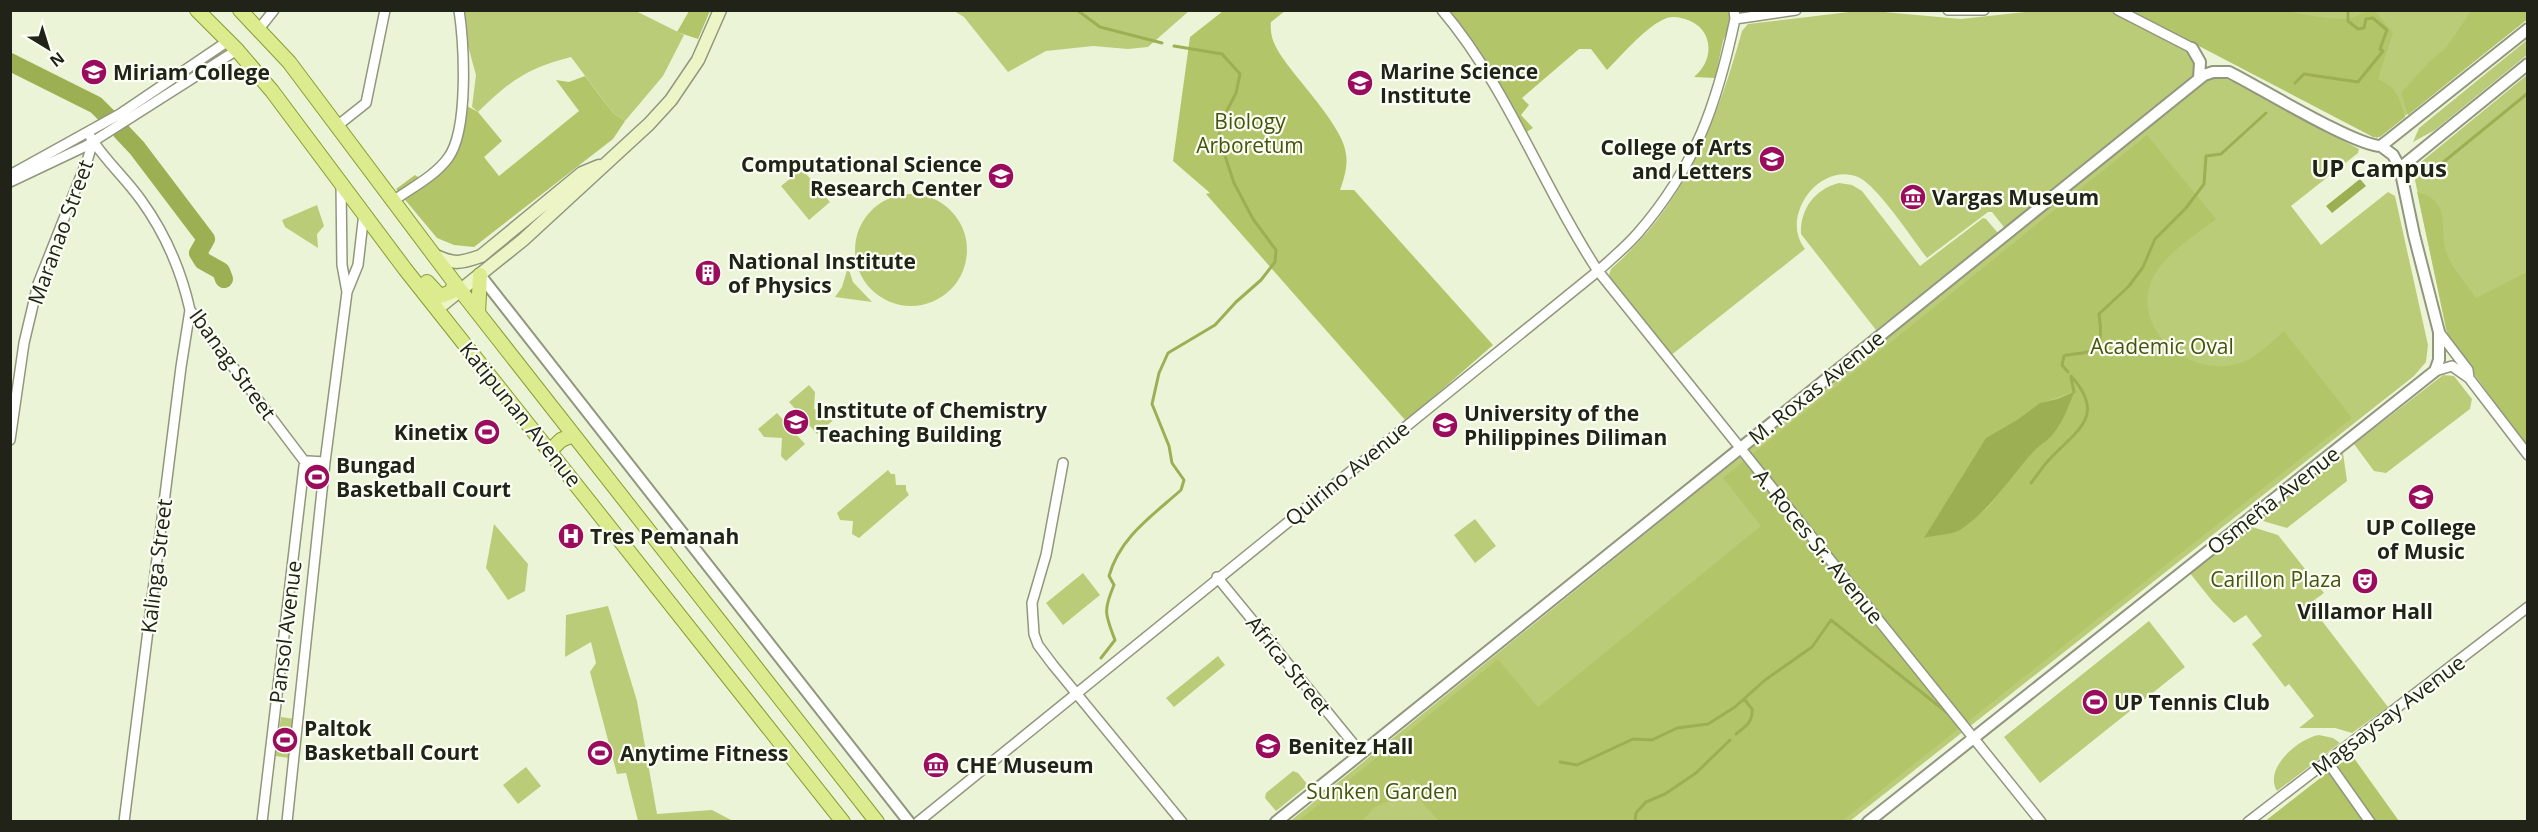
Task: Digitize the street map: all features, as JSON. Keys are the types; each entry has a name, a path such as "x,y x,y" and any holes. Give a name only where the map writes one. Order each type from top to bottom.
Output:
{"main road":[{"name":"Katipunan Avenue","path":"197,10 232,46 297,124 437,309 843,822"},
{"name":"Katipunan Avenue","path":"240,10 289,62 432,254 877,822"},
{"path":"297,124 327,148 435,293 440,297 446,296 480,275 523,240 589,181 672,100 698,60 720,10"},
{"path":"432,254 449,263 463,262 481,256 582,174 603,165"},
{"path":"478,313 480,275"},
{"path":"437,309 458,287"},
{"path":"550,450 561,440 573,435"},
{"path":"713,656 734,640"}],"street":[{"path":"259,29 274,10"},
{"path":"337,126 366,103 385,10"},
{"path":"393,201 440,167 454,147 461,113 463,81 462,28 459,10"},
{"name":"A. Roces Sr. Avenue","path":"1442,10 1464,36 1490,75 1578,240 1598,271 2041,822"},
{"path":"1734,15 1796,10"},
{"path":"1948,10 1984,10"},
{"path":"2118,10 2193,48 2200,62 2199,79"},
{"name":"Quirino Avenue","path":"918,822 1217,577 1598,271 1637,235 1685,167 1710,116 1722,82 1734,15"},
{"path":"2434,371 2440,352 2439,332 2410,222 2400,168 2393,155 2381,146 2528,29"},
{"path":"10,182 90,137 232,46"},
{"path":"2400,168 2528,64"},
{"name":"M. Roxas Avenue","path":"1276,822 2199,79 2213,72 2229,72 2346,134 2373,146 2381,146"},
{"path":"10,175 90,137"},
{"name":"Ibanag Street","path":"90,137 141,200 171,250 183,281 190,310 305,462"},
{"name":"Maranao Street","path":"10,440 24,343 38,284 90,137"},
{"name":"Pansol Avenue","path":"341,182 342,265 347,292"},
{"name":"Pansol Avenue","path":"287,822 325,462 347,292 358,265 364,212"},
{"path":"480,275 909,822"},
{"name":"Kalinga Street","path":"124,822 190,310"},
{"path":"2439,332 2468,370 2469,378"},
{"path":"2434,371 2452,366 2469,378 2528,455"},
{"name":"Osmeña Avenue","path":"1868,822 2434,371"},
{"path":"305,462 325,462"},
{"name":"Pansol Avenue","path":"262,822 305,462"},
{"path":"1063,463 1046,555 1032,603 1034,634 1038,645 1182,822"},
{"name":"Africa Street","path":"1217,577 1361,753"},
{"name":"Magsaysay Avenue","path":"2248,822 2528,608"},
{"path":"2326,762 2370,822"}],"green space":[{"path":"1730,10 1731,23 1723,41 1715,78 1694,77 1701,70 1708,53 1706,36 1701,29 1685,19 1667,18 1651,27 1607,70 1591,49 1579,49 1522,98 1529,105 1521,115 1533,128 1525,133 1484,58 1449,11"},
{"path":"2043,10 2110,11 2194,54 2199,73 2007,231 1992,212 1988,212 1927,258 1885,202 1866,182 1858,177 1844,174 1830,177 1818,184 1800,207 1797,222 1798,236 1805,249 1670,356 1611,280 1609,275 1611,269 1637,244 1678,190 1709,130 1742,31 1748,24 1849,12 1884,12 1961,19"},
{"path":"2283,10 2339,19 2375,11 2393,33 2378,79 2390,86 2397,94 2405,117 2380,137 2373,137 2132,11"},
{"path":"2527,10 2528,19 2377,138 2132,11"},
{"path":"463,11 636,11 684,35 663,76 625,121 613,113 571,57 543,66 520,77 478,112 472,107 476,75 468,46"},
{"path":"689,11 710,11 698,39 677,32"},
{"path":"954,11 1189,11 1148,47 1128,49 1093,46 1046,51 1008,72 964,17"},
{"name":"Biology Arboretum","path":"1223,11 1285,11 1271,22 1273,41 1339,133 1344,144 1346,163 1340,190 1354,190 1493,345 1406,421 1206,194 1210,193 1173,161 1190,37"},
{"path":"2471,11 2527,11 2527,19 2408,115 2401,93 2429,62 2445,49"},
{"path":"2527,40 2527,55 2435,130 2413,142 2419,128"},
{"path":"2527,75 2527,348 2484,385 2449,340 2415,180 2421,162"},
{"path":"585,76 613,113 625,121 613,139 474,247 454,245 437,238 396,189 415,175 426,182 455,158 454,137 465,105 478,112 502,141 484,157 499,176 579,111 556,80 569,82"},
{"name":"Academic Oval","path":"2217,77 2231,80 2359,149 2358,153 2291,206 2321,245 2388,192 2395,196 2428,345 2426,362 2414,376 1850,821 1289,822 2205,81"},
{"name":"Academic Oval","path":"2147,135 2216,219 2189,239 2156,272 2151,282 2147,301 2150,318 2158,334 2171,348 2186,358 2204,364 2222,366 2240,363 2252,357 2284,331 2352,418 1842,821 1439,821 1418,798 1421,785 1412,779 1401,796 1375,807 1362,821 1297,822 1498,659 1538,707 1761,526 1723,478","holes":["2073,392 2068,409 2053,434 2038,446 2009,479 1990,506 1957,532 1925,538 1986,438 2040,403"]},
{"path":"802,169 830,202 809,220 781,186"},
{"path":"1839,183 1852,185 1862,191 1920,266 1983,218 1998,233 1876,330 1801,234 1803,216 1811,201 1823,190"},
{"path":"2417,192 2428,196 2440,208 2449,260 2476,298 2527,272 2527,446 2449,340"},
{"path":"911,194 932,198 951,210 963,229 967,250 963,271 951,290 932,302 911,306 890,302 871,290 859,271 855,250 859,229 871,210 890,198"},
{"path":"317,205 324,226 317,234 318,248 285,227 282,220"},
{"path":"848,267 853,282 872,302 835,297 842,287"},
{"name":"UP College of Music","path":"2443,375 2454,376 2472,399 2470,409 2386,473 2374,471 2354,444"},
{"path":"809,385 815,392 814,409 831,411 837,417 817,434 789,402"},
{"path":"777,413 805,444 786,461 781,456 782,438 764,437 758,429"},
{"path":"2343,453 2347,481 2287,528 2256,519"},
{"path":"888,470 891,474 895,474 896,485 906,485 909,495 859,538 852,534 853,521 840,520 837,513"},
{"path":"1475,519 1496,546 1475,563 1454,535"},
{"path":"494,524 528,564 525,591 508,600 486,568"},
{"name":"Carillon Plaza","path":"2249,526 2278,535 2324,593 2309,604 2388,707 2352,733 2335,728 2299,728 2314,716 2289,684 2285,687 2252,644 2262,636 2246,615 2234,623 2213,602 2189,572"},
{"path":"1083,573 1100,595 1063,625 1046,603"},
{"path":"608,606 637,701 657,814 712,810 733,821 638,821 626,773 617,774 590,672 596,663 591,642 565,657 566,615"},
{"name":"UP Tennis Club","path":"2149,621 2185,667 2040,783 2004,737"},
{"path":"1218,656 1225,665 1174,707 1166,698"},
{"name":"Paltok Basketball Court","path":"281,717 295,719 289,758 275,756"},
{"path":"2319,735 2333,738 2340,743 2277,791 2274,782 2275,773 2285,756 2302,742"},
{"path":"2351,754 2399,821 2264,822"},
{"path":"526,767 541,786 518,804 503,785"},
{"path":"1293,771 1298,773 1308,785 1276,811 1265,798 1266,793"}],"shaded area":[{"path":"2360,179 2366,186 2332,213 2326,206"},
{"path":"2074,392 2063,419 2053,434 2033,452 1981,513 1956,532 1924,538 1986,438 2040,403"}],"waterway":[{"path":"1077,10 1100,27 1162,43"},
{"path":"2295,83 2304,74 2358,82 2383,51 2380,49 2387,30 2373,18 2366,19 2364,28 2358,29 2348,21 2348,10"},
{"path":"1101,658 1115,640 1107,612 1114,585 1109,576 1114,562 1138,528 1181,490 1184,480 1172,463 1169,446 1152,404 1159,373 1168,353 1215,325 1261,280 1275,262 1276,250 1253,219 1234,183 1219,138 1221,122 1236,93 1240,74 1222,54 1174,46"},
{"path":"10,62 96,105 110,119"},
{"path":"2430,173 2528,93"},
{"path":"2068,372 2062,365 2064,356 2083,353 2095,348 2100,338 2099,314 2129,286 2143,267 2155,239 2186,208 2204,184 2206,156 2221,154 2266,113"},
{"path":"121,131 137,148 206,239 198,253 203,261 221,271 224,279"},
{"path":"2031,483 2046,463 2077,432 2087,413 2087,402 2082,390 2071,376"},
{"path":"2071,378 2074,392"},
{"path":"1560,762 1577,765 1633,739 1652,740 1677,728 1708,724 1735,707 1765,680 1812,647 1831,620 1950,715"},
{"path":"1736,734 1746,726 1751,717 1752,709 1744,699"},
{"path":"1635,822 1636,813 1646,802 1665,794 1696,773 1730,740"}],"place":[{"name":"Miriam College","path":"94,72"},
{"name":"Marine Science Institute","path":"1360,83"},
{"name":"College of Arts and Letters","path":"1772,159"},
{"name":"Computational Science Research Center","path":"1001,176"},
{"name":"Vargas Museum","path":"1913,197"},
{"name":"National Institute of Physics","path":"708,273"},
{"name":"Institute of Chemistry Teaching Building","path":"796,422"},
{"name":"University of the Philippines Diliman","path":"1445,425"},
{"name":"Kinetix","path":"487,432"},
{"name":"Bungad Basketball Court","path":"317,477"},
{"name":"UP College of Music","path":"2421,497"},
{"name":"Tres Pemanah","path":"571,536"},
{"name":"Villamor Hall","path":"2365,581"},
{"name":"UP Tennis Club","path":"2095,702"},
{"name":"Paltok Basketball Court","path":"285,740"},
{"name":"Benitez Hall","path":"1268,746"},
{"name":"Anytime Fitness","path":"600,753"},
{"name":"CHE Museum","path":"936,765"}],"district":[{"name":"UP Campus","path":"2379,167"}],"park label":[{"name":"Sunken Garden","path":"1382,791"}]}
